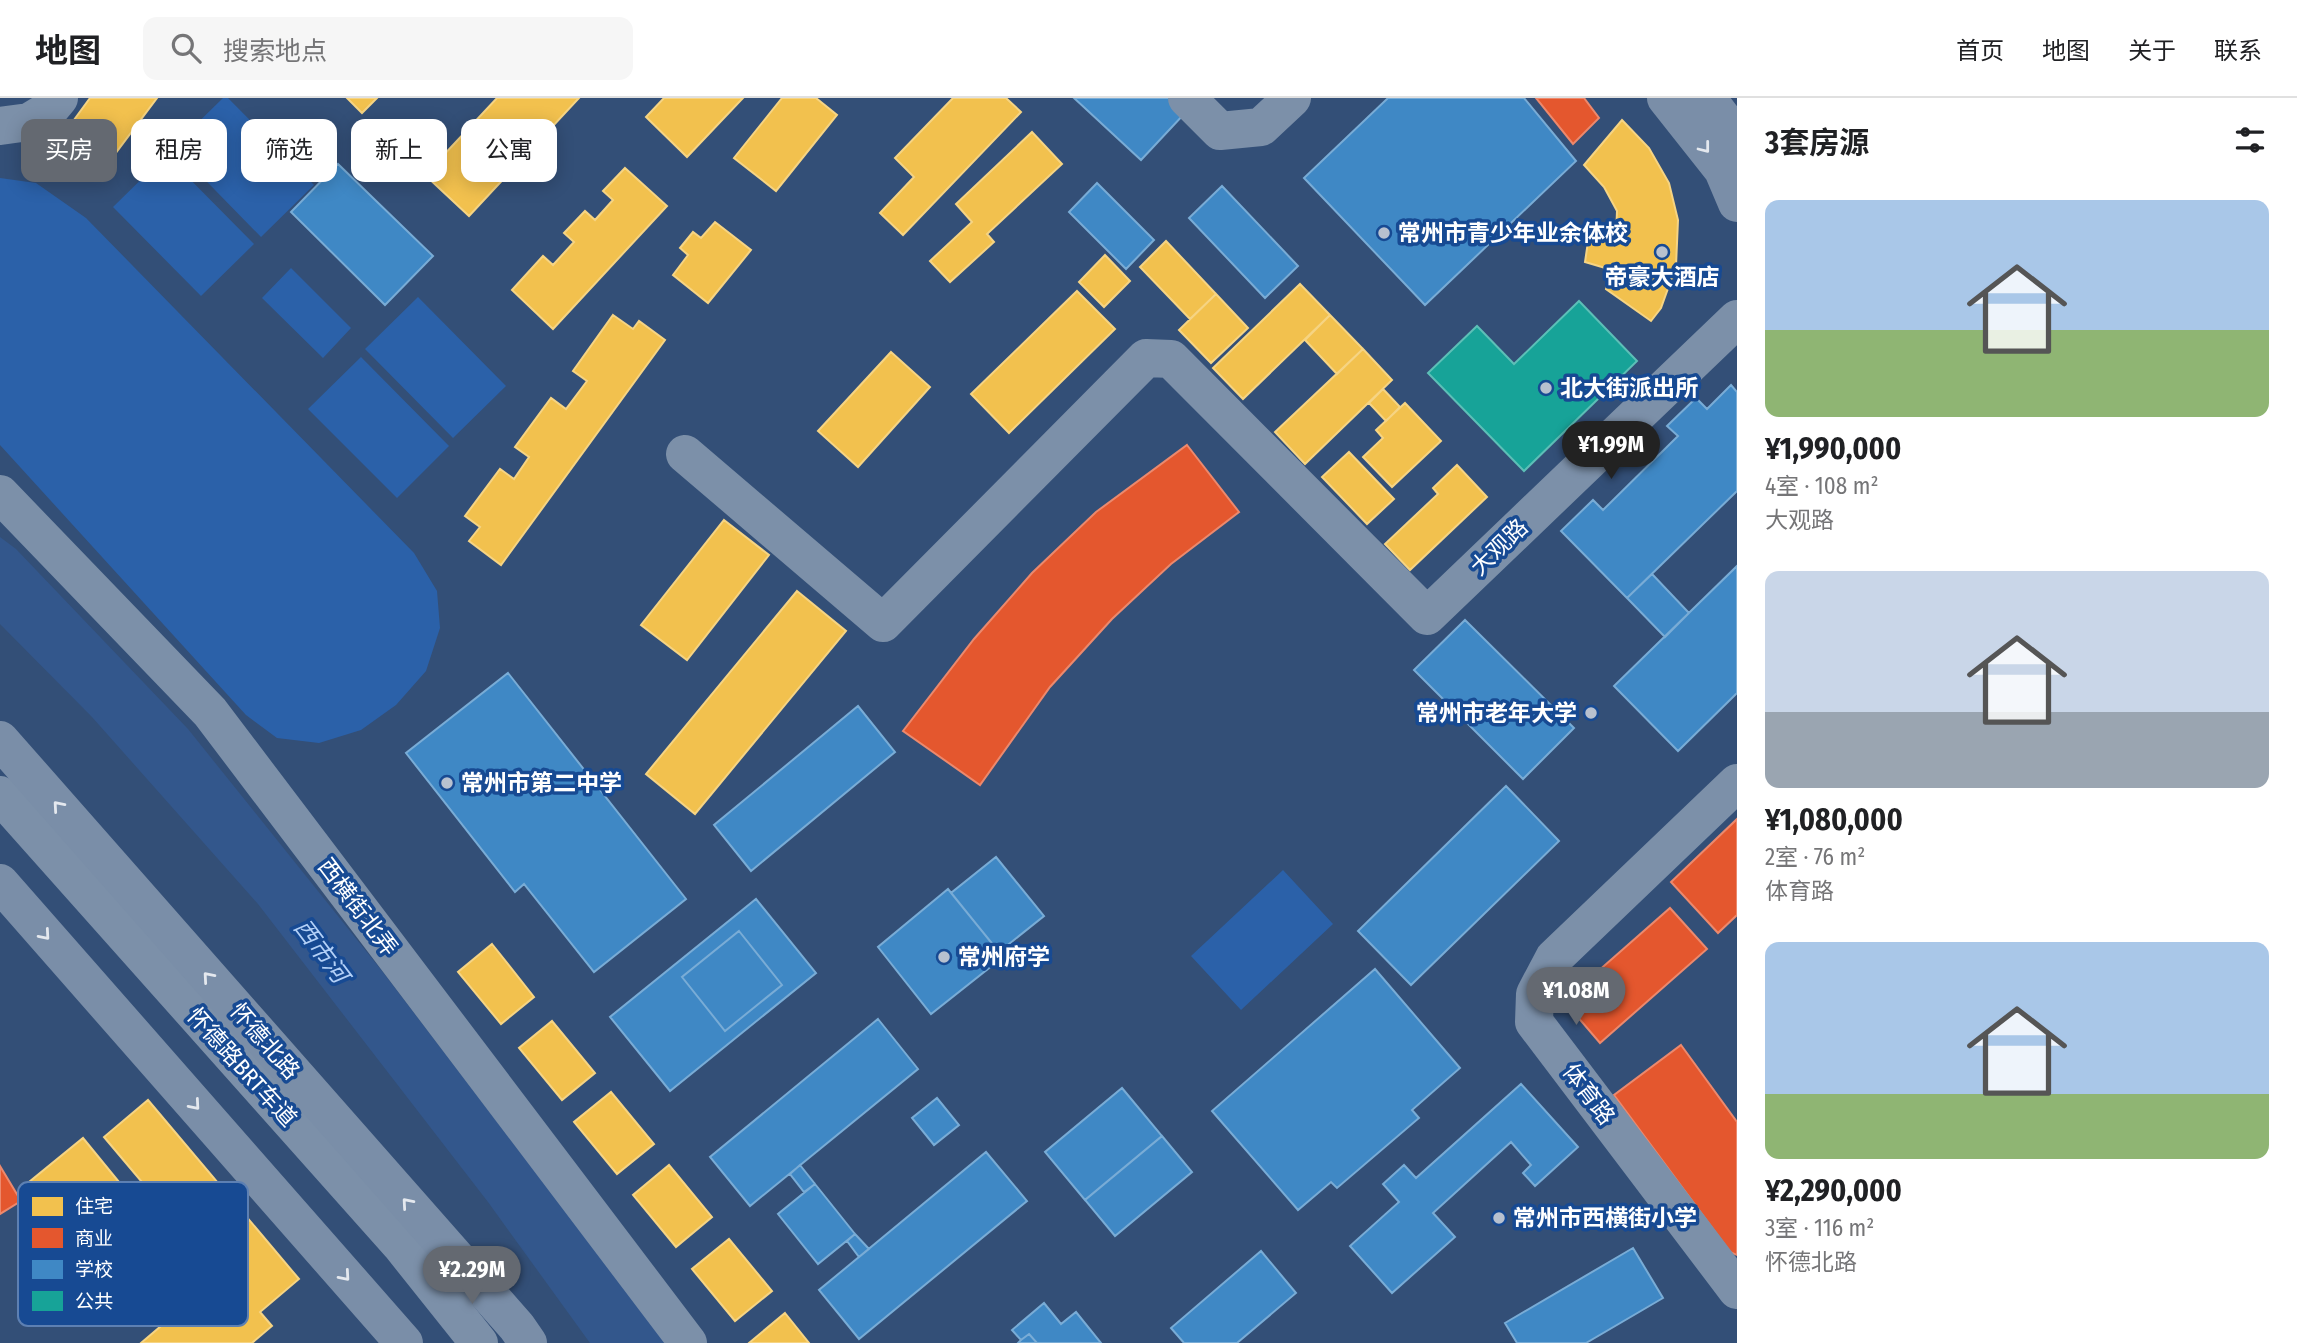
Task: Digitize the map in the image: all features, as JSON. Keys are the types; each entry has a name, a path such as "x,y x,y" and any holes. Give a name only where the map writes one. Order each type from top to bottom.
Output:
{"main road":[{"path":"1666,98 1723,170 1737,203"},
{"path":"1707,98 1737,138"},
{"name":"怀德北路","path":"0,740 481,1340"},
{"path":"0,883 404,1343"}],"street":[{"path":"1187,98 1220,131 1262,127 1292,98"},
{"path":"1233,98 1262,127"},
{"path":"0,125 29,122 54,104"},
{"name":"大观路","path":"685,454 883,623 1146,358 1171,359 1427,616 1737,319"},
{"name":"西横街北弄","path":"0,495 209,712 688,1343"},
{"name":"体育路","path":"1737,783 1554,958 1535,994 1534,1022 1737,1290"},
{"name":"怀德路BRT车道","path":"0,795 391,1234 481,1340"},
{"name":"怀德路BRT车道","path":"0,832 392,1265 481,1340"}],"shaded area":[{"path":"223,98 228,98 249,119 241,119 241,182 311,182 314,185 261,237 207,182 227,182 227,119 202,119"},
{"path":"0,178 36,183 86,218 414,553 437,591 440,628 426,671 396,705 361,730 319,743 277,738 246,715 0,445"},
{"path":"138,182 193,182 254,244 201,296 113,207"},
{"path":"291,268 351,328 323,358 262,298"},
{"path":"418,297 506,386 453,438 365,349"},
{"path":"361,357 449,446 397,498 308,409"},
{"path":"1283,870 1333,924 1241,1010 1191,956"}],"water":[{"name":"西市河","path":"0,537 16,549 188,729 382,971 666,1343 590,1343 488,1202 258,904 92,717 0,624"}],"building: 住宅":[{"path":"90,98 157,98 141,119 131,119 131,133 117,151 117,119 75,119"},
{"path":"347,98 377,98 362,113"},
{"path":"497,98 579,98 557,122 557,119 477,119"},
{"path":"664,98 743,98 687,157 646,117"},
{"path":"782,98 816,98 837,115 776,191 734,158"},
{"path":"953,98 1006,98 1021,112 903,235 880,213 914,177 895,158"},
{"path":"1622,120 1649,148 1669,183 1678,220 1676,266 1661,308 1651,321 1606,289 1612,270 1585,262 1589,235 1616,236 1617,211 1604,187 1584,165"},
{"path":"1032,132 1062,164 987,234 994,242 950,282 930,261 972,222 956,204"},
{"path":"461,136 461,182 501,182 469,216 433,182 447,182 447,151"},
{"path":"625,168 667,206 553,329 512,290 543,256 553,265 574,242 564,233 585,211 595,220 613,200 603,191"},
{"path":"715,222 751,250 708,303 673,275 688,255 680,248 693,232 701,238"},
{"path":"1166,241 1216,294 1190,319 1140,267"},
{"path":"1105,255 1130,281 1104,307 1079,282"},
{"path":"1300,284 1330,315 1243,399 1213,368"},
{"path":"1077,291 1115,329 1009,433 971,394"},
{"path":"1216,294 1248,328 1211,363 1179,330"},
{"path":"613,315 633,329 639,321 665,340 501,565 469,541 480,527 465,516 500,469 514,479 529,457 515,447 551,398 566,409 587,381 573,371"},
{"path":"1330,315 1363,349 1337,374 1305,340"},
{"path":"1363,349 1392,380 1305,464 1275,432"},
{"path":"891,352 930,387 858,467 818,431"},
{"path":"1383,389 1400,407 1386,421 1369,403"},
{"path":"1405,403 1441,441 1392,487 1363,457 1383,438 1376,430"},
{"path":"1349,452 1394,499 1367,524 1322,477"},
{"path":"1457,465 1487,497 1410,570 1385,544 1438,494 1433,488"},
{"path":"724,520 769,555 687,660 641,625"},
{"path":"797,591 846,631 695,814 646,774"},
{"path":"492,944 534,997 501,1024 458,972"},
{"path":"552,1021 595,1073 562,1100 519,1048"},
{"path":"611,1092 654,1144 617,1174 574,1122"},
{"path":"148,1100 217,1182 142,1182 104,1137"},
{"path":"83,1138 119,1182 29,1182"},
{"path":"669,1165 712,1217 676,1247 633,1195"},
{"path":"248,1219 299,1279 260,1312 272,1326 252,1343 141,1343 161,1326 248,1326"},
{"path":"729,1239 772,1291 735,1321 692,1269"},
{"path":"785,1313 809,1343 749,1343"}],"building: 商业":[{"path":"1536,98 1584,98 1599,118 1573,144"},
{"path":"1187,445 1239,512 1171,564 1112,619 1050,687 980,785 903,731 974,639 1032,573 1096,512"},
{"path":"1737,819 1737,915 1718,933 1671,882"},
{"path":"1670,908 1707,949 1600,1043 1564,1001"},
{"path":"1681,1045 1737,1122 1737,1255 1730,1252 1614,1095"},
{"path":"0,1166 18,1196 18,1203 0,1214"}],"building: 学校":[{"path":"1074,98 1169,98 1185,113 1141,160"},
{"path":"1388,98 1524,98 1576,161 1425,305 1304,178"},
{"path":"337,165 351,177 351,182 357,182 433,256 385,305 291,212 320,182 337,182"},
{"path":"1097,183 1154,240 1126,269 1069,212"},
{"path":"1222,186 1298,266 1265,298 1189,218"},
{"path":"1731,385 1737,392 1737,491 1627,598 1561,531 1593,500 1603,510 1678,436 1667,426 1696,398 1707,409"},
{"path":"1737,566 1737,693 1678,751 1614,686"},
{"path":"1652,574 1689,613 1665,637 1627,598"},
{"path":"1465,620 1574,728 1523,779 1414,670"},
{"path":"508,673 686,899 594,972 524,884 515,892 406,753"},
{"path":"858,706 895,752 751,871 714,825"},
{"path":"1506,786 1559,841 1411,985 1358,931"},
{"path":"996,857 1044,916 999,952 951,893"},
{"path":"948,889 1003,957 931,1014 878,947"},
{"path":"756,899 816,973 670,1091 610,1017","holes":["739,931 782,985 725,1031 682,977"]},
{"path":"739,931 782,985 725,1031 682,977"},
{"path":"1375,969 1460,1068 1412,1110 1419,1118 1337,1188 1331,1182 1298,1210 1212,1111"},
{"path":"878,1019 918,1069 750,1206 710,1157"},
{"path":"1521,1084 1578,1147 1535,1186 1523,1173 1531,1165 1511,1142 1433,1213 1455,1237 1392,1293 1350,1246 1399,1202 1383,1184 1404,1165 1416,1178"},
{"path":"1122,1088 1162,1136 1085,1200 1045,1152"},
{"path":"937,1098 959,1125 934,1145 912,1118"},
{"path":"1162,1136 1192,1172 1115,1236 1085,1200"},
{"path":"986,1152 1027,1201 859,1339 819,1290"},
{"path":"800,1165 815,1184 804,1192 790,1174"},
{"path":"815,1184 855,1234 818,1264 778,1214"},
{"path":"855,1234 869,1249 859,1257 847,1241"},
{"path":"1633,1248 1663,1298 1586,1343 1517,1343 1505,1323"},
{"path":"1261,1251 1296,1293 1237,1343 1184,1343 1171,1328"},
{"path":"1044,1303 1061,1324 1076,1312 1101,1343 1037,1343 1029,1334 1021,1340 1012,1330"},
{"path":"1029,1334 1037,1343 1018,1343 1021,1340"}],"building: 公共":[{"path":"1579,301 1637,361 1524,471 1428,373 1477,326 1514,364"}],"place":[{"name":"常州市青少年业余体校","path":"1384,233"},
{"name":"帝豪大酒店","path":"1662,252"},
{"name":"北大街派出所","path":"1546,388"},
{"name":"常州市老年大学","path":"1591,713"},
{"name":"常州市第二中学","path":"447,783"},
{"name":"常州府学","path":"944,957"},
{"name":"常州市西横街小学","path":"1499,1218"}]}
